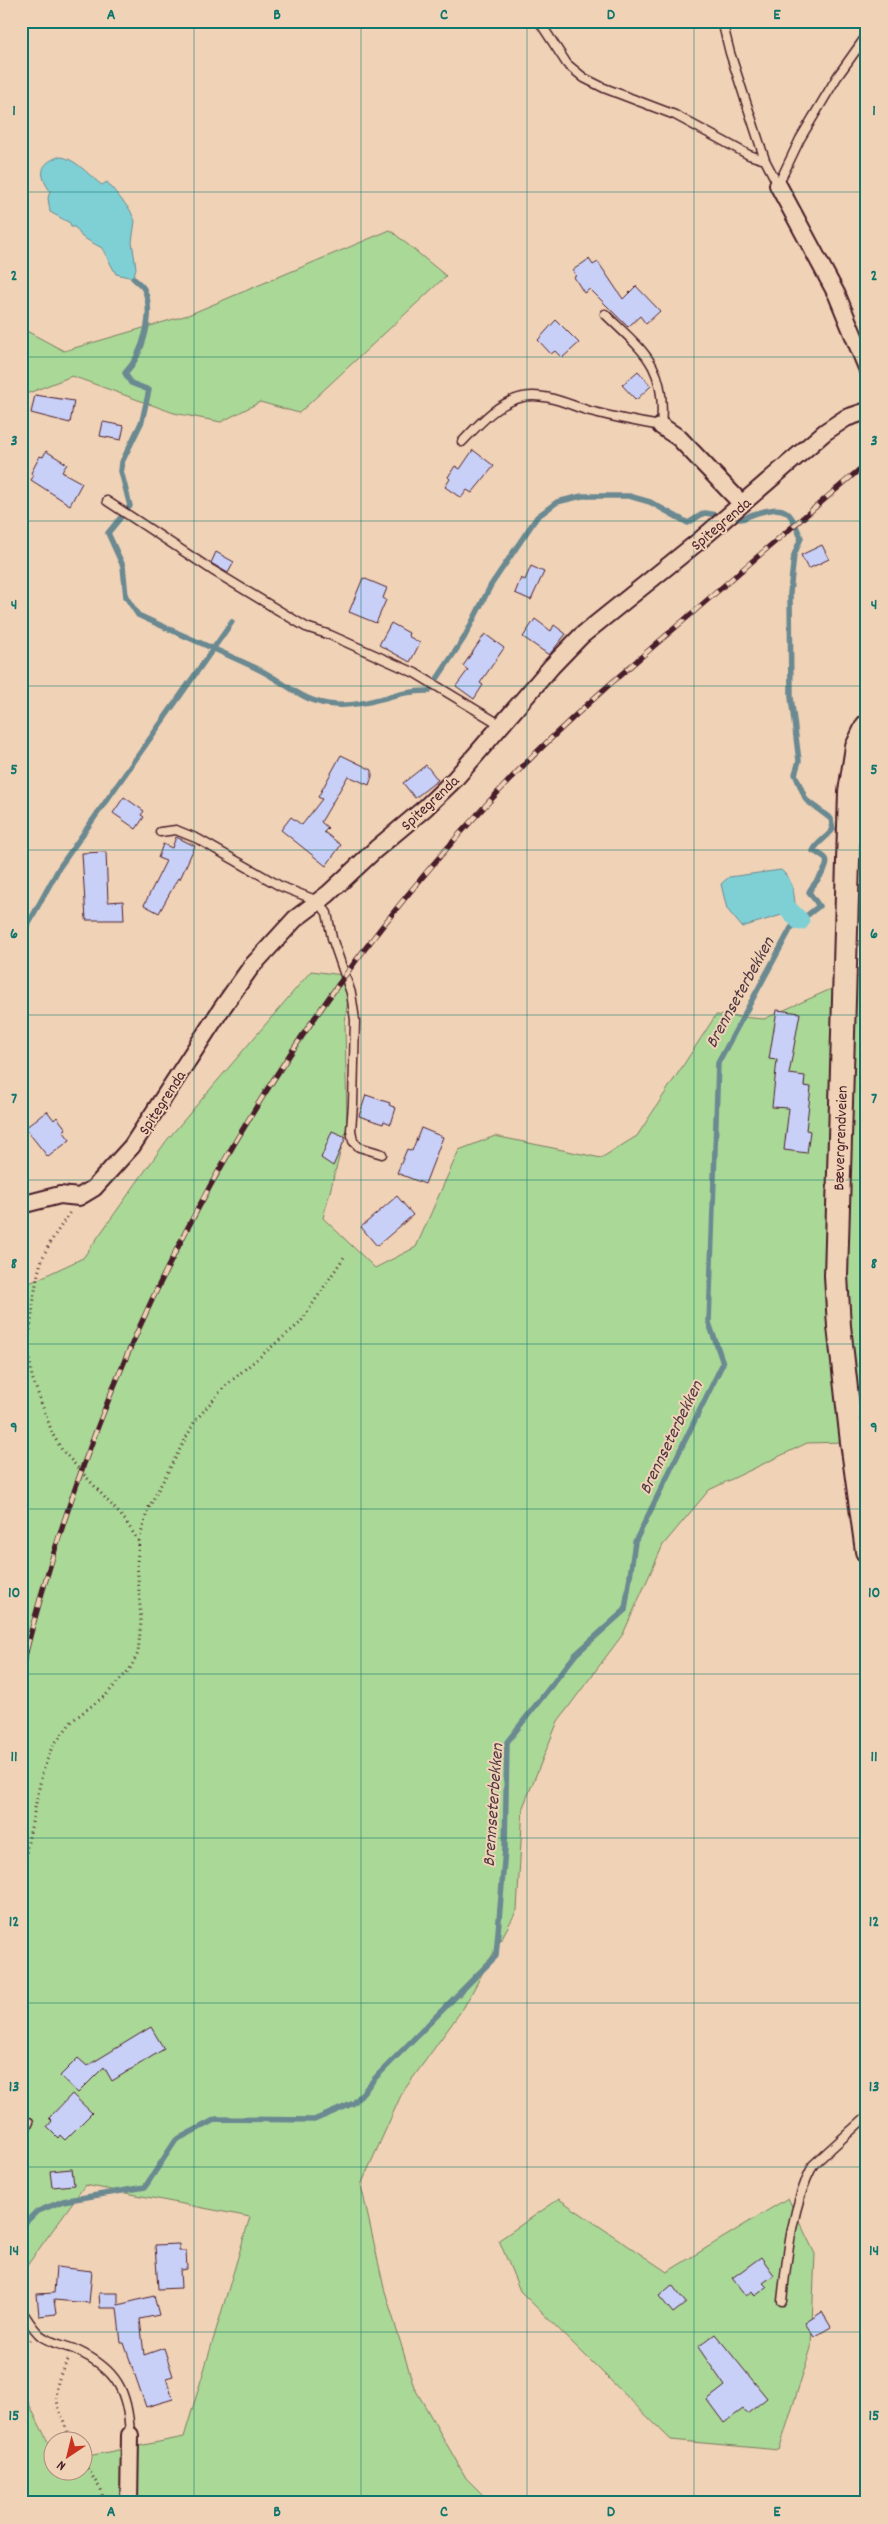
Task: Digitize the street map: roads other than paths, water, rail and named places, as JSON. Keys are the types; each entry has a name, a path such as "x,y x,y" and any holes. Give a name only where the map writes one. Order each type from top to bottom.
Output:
{"main road":[{"name":"Bævergrendveien","path":"867,726 856,753 850,792 836,1248 839,1326 867,1551"}],"street":[{"path":"778,185 837,295 867,368"},
{"name":"Spitegrenda","path":"21,1205 60,1195 79,1197 94,1188 132,1146 251,967 295,919 318,902 425,808 455,779 552,666 581,636 641,589 825,432 846,418 867,411"},
{"path":"661,426 679,438 742,504"},
{"path":"129,2503 130,2436"}],"lane":[{"path":"539,21 567,64 584,78 604,88 675,115 749,155 765,160"},
{"path":"722,21 730,53 765,160 778,185"},
{"path":"778,185 800,139 837,77 867,34"},
{"path":"462,442 487,416 498,408 523,397 564,402 627,420 661,426 660,388 656,370 649,358 605,314"},
{"path":"107,501 212,570 306,627 330,634 415,673 501,725"},
{"path":"160,832 176,830 198,839 280,886 318,902 327,913 332,938 351,994 355,1033 351,1130 353,1141 359,1147 382,1154"},
{"path":"782,2301 790,2243 807,2176 813,2165 867,2116"},
{"path":"21,2138 29,2122"},
{"path":"21,2310 39,2334 47,2340 75,2350 99,2362 117,2380 128,2406 130,2436"}],"water":[{"path":"58,157 76,163 102,185 107,182 130,210 135,221 132,242 136,268 133,278 116,274 102,248 82,237 75,227 71,227 70,223 50,212 48,198 50,191 44,180 43,171 47,163"},
{"path":"781,870 788,877 792,886 795,904 785,914 742,927 727,909 721,884 729,877"}],"waterway":[{"name":"Brennseterbekken","path":"21,2227 36,2212 63,2201 145,2187 176,2140 216,2119 314,2120 354,2103 377,2076 496,1956 505,1849 507,1742 576,1654 625,1610 635,1542 723,1363 709,1323 718,1063 791,928 819,906 809,892 825,869 826,860 823,856 813,851 833,829 831,819 806,800 795,774 799,761 791,697 790,593 794,555 801,538 790,515 785,511 774,509 740,519 704,513 688,523 650,502 629,496 582,496 557,502 537,517 491,585 464,638 429,691 406,693 360,704 336,705 314,701 260,670 138,615 126,597 123,566 108,533 130,506 121,471 122,462 142,421 149,390 131,383 125,373 142,345 148,321 147,299 144,289 133,278"},
{"path":"21,937 59,868 232,622"},
{"path":"789,910 800,921"}],"railway":[{"path":"21,1671 57,1544 100,1420 151,1301 210,1186 277,1075 351,968 432,866 540,749 621,674 867,463"}]}
